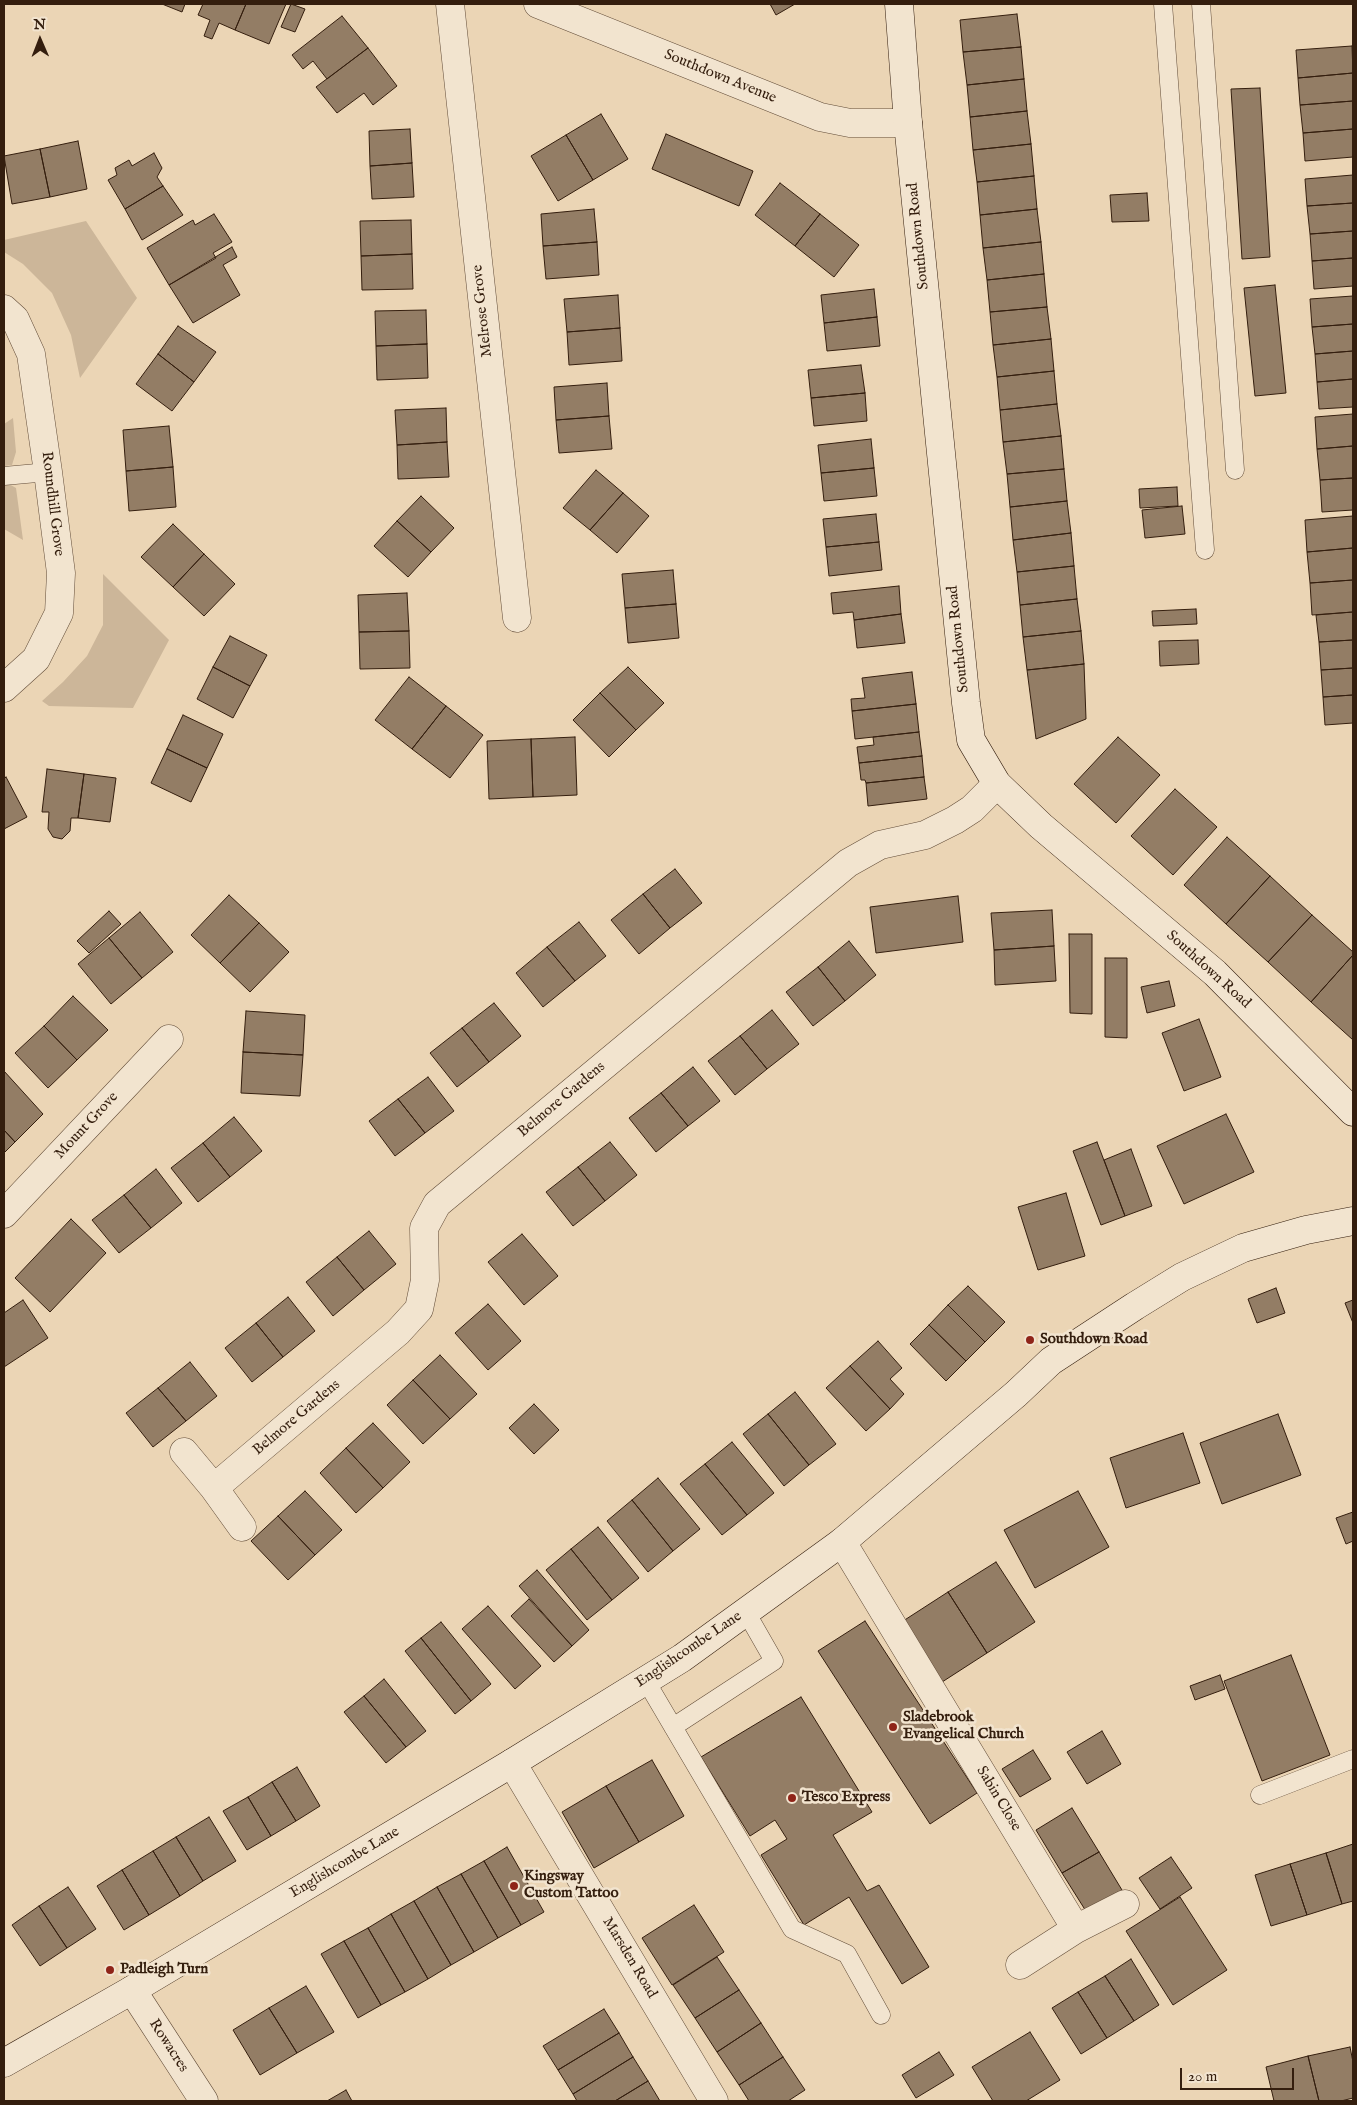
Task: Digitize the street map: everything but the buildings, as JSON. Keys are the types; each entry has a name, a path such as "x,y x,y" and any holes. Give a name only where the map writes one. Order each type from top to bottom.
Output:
{"street":[{"name":"Melrose Grove","path":"450,4 518,618"},
{"name":"Southdown Avenue","path":"538,4 820,118 850,123 908,123"},
{"name":"Southdown Road","path":"899,4 908,123 971,740 998,784 1041,826 1215,973 1353,1112"},
{"name":"Roundhill Grove","path":"4,309 15,319 30,354 48,472 60,573 59,613 36,658 4,688"},
{"name":"Belmore Gardens","path":"214,1488 398,1332 418,1309 425,1280 424,1228 437,1204 848,863 880,845 925,836 972,809 998,784"},
{"name":"Mount Grove","path":"4,1214 169,1039"},
{"name":"Englishcombe Lane","path":"4,2063 132,1990 512,1763 682,1658 842,1542 1016,1394 1051,1361 1135,1306 1182,1277 1243,1248 1306,1230 1353,1221"},
{"path":"184,1452 214,1488 242,1527"},
{"name":"Sabin Close","path":"842,1542 1076,1929"},
{"name":"Marsden Road","path":"512,1763 714,2101"},
{"path":"1020,1964 1076,1929 1125,1904"},
{"name":"Rowacres","path":"132,1990 204,2101"}],"lane":[{"path":"1162,4 1205,550"},
{"path":"1201,4 1235,470"},
{"path":"4,476 48,472"},
{"path":"673,1727 774,1661 746,1612"},
{"path":"646,1681 792,1929 847,1954 881,2015"},
{"path":"1260,1795 1353,1759"}],"shaded area":[{"path":"86,221 137,298 80,378 71,335 52,293 23,264 4,252 4,240"},
{"path":"13,418 16,452 12,465 4,466 4,424"},
{"path":"4,484 9,484 16,488 23,540 4,529"},
{"path":"103,574 169,640 133,708 49,706 42,701 87,656 103,625"}],"place":[{"name":"Southdown Road","path":"1030,1340"},
{"name":"Sladebrook Evangelical Church","path":"893,1727"},
{"name":"Tesco Express","path":"792,1798"},
{"name":"Kingsway Custom Tattoo","path":"514,1886"},
{"name":"Padleigh Turn","path":"110,1970"}]}
